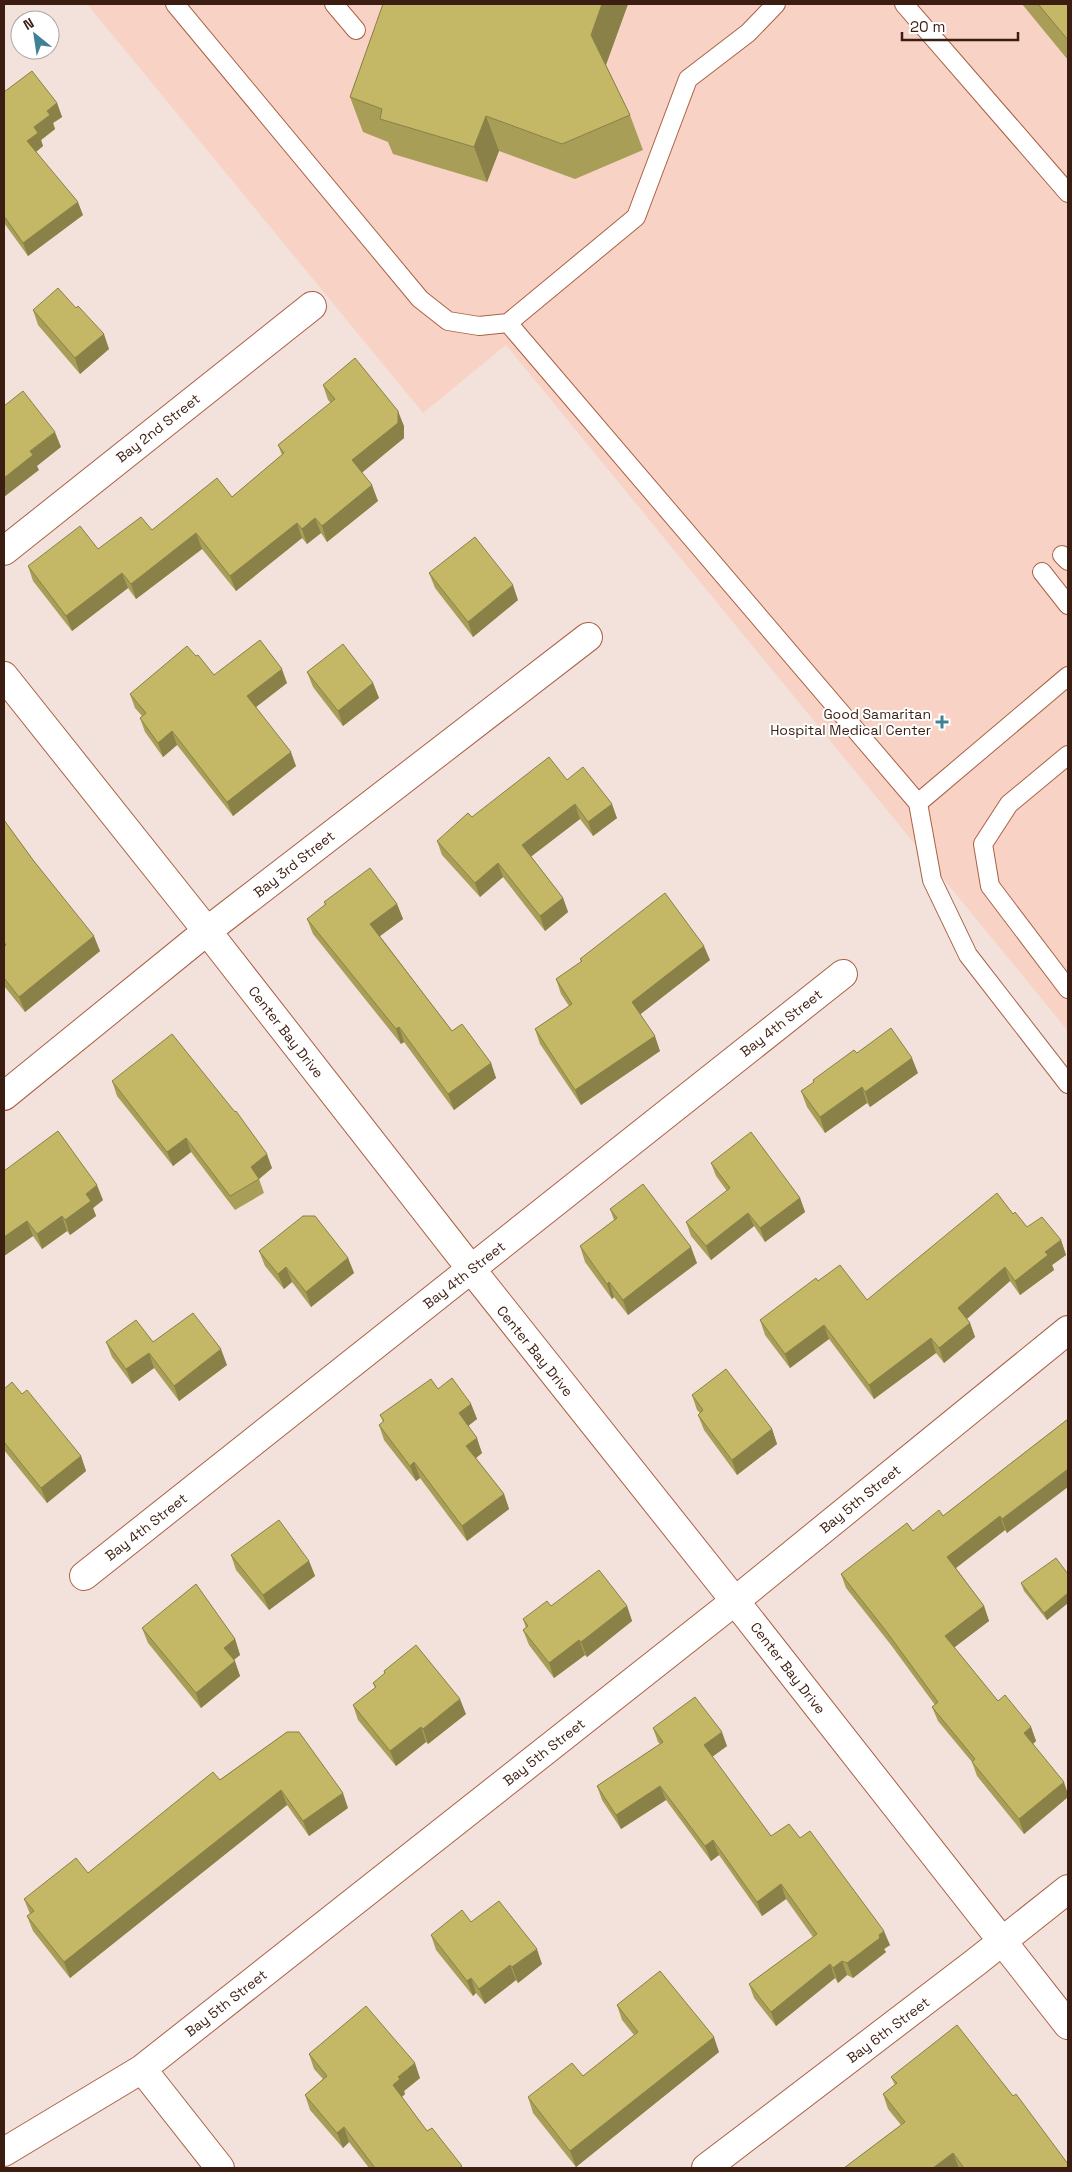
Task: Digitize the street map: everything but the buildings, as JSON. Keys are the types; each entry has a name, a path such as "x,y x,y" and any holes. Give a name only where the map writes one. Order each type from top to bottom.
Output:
{"street":[{"name":"Bay 2nd Street","path":"4,551 312,306"},
{"name":"Bay 3rd Street","path":"4,1096 207,931 588,637"},
{"name":"Center Bay Drive","path":"4,676 207,931 470,1270 736,1601 1068,2025"},
{"name":"Bay 4th Street","path":"84,1576 843,974"},
{"name":"Bay 5th Street","path":"5,2149 142,2069 736,1601 1068,1330"},
{"name":"Bay 6th Street","path":"706,2168 1002,1942 1068,1889"},
{"path":"142,2069 220,2168"}],"lane":[{"path":"175,4 420,299 448,321 479,326 508,323 636,218 688,79 748,33 776,4"},
{"path":"334,4 356,30"},
{"path":"904,4 1068,193"},
{"path":"508,323 918,803 932,880 968,955 1068,1084"},
{"path":"1042,572 1068,605"},
{"path":"918,803 1068,676"},
{"path":"1068,755 1009,804 983,844 990,886 1068,990"}],"shaded area":[{"name":"Good Samaritan Hospital Medical Center","path":"87,4 1068,4 1068,1031 506,345 423,413"}],"place":[{"name":"Good Samaritan Hospital Medical Center","path":"942,722"}]}
